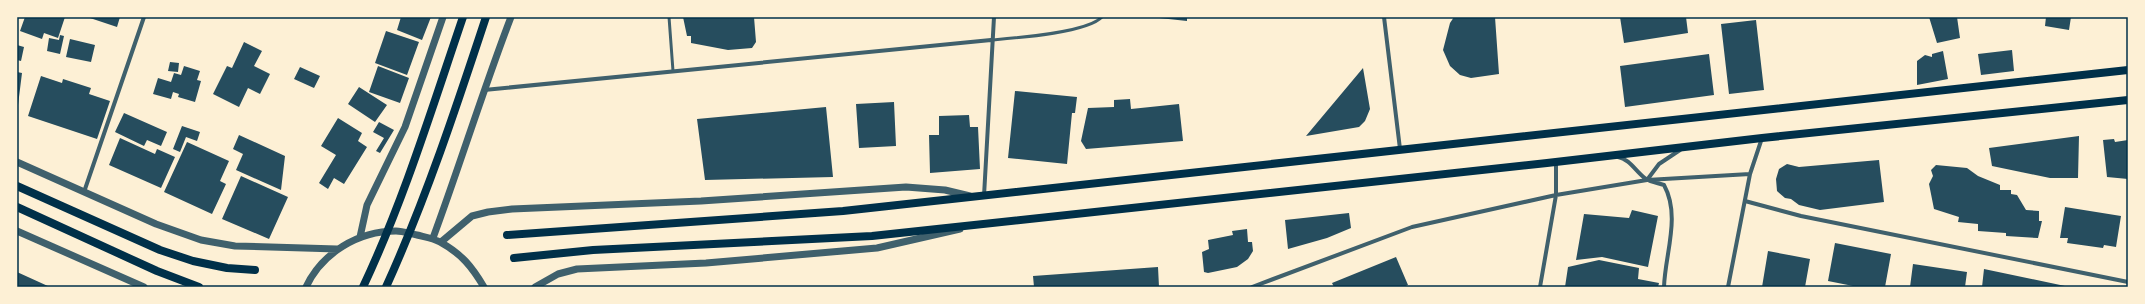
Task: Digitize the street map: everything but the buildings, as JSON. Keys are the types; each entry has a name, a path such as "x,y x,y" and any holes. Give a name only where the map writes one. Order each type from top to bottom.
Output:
{"main road":[{"path":"362,287 381,248 401,196 463,17"},
{"path":"386,287 408,238 443,147 486,17"},
{"path":"507,235 775,217 984,196 2128,70"},
{"path":"514,258 593,250 872,236 1613,156 1762,138 2128,100"},
{"path":"17,186 59,203 160,250 193,261 226,268 255,270"},
{"path":"17,207 158,271 199,287"}],"street":[{"path":"84,192 144,17"},
{"path":"360,237 367,205 404,127 443,17"},
{"path":"433,238 456,176 483,90 511,17"},
{"path":"984,196 991,40 994,17"},
{"path":"1384,17 1400,149"},
{"path":"483,90 991,40"},
{"path":"1728,287 1750,174 1762,138"},
{"path":"1647,180 1659,164 1685,147"},
{"path":"1613,156 1626,160 1636,172 1647,180 1664,185 1670,200 1672,232 1664,287"},
{"path":"17,162 156,224 201,240 235,246 337,249"},
{"path":"1540,287 1556,195 1556,162"},
{"path":"1252,287 1412,227 1556,195 1647,180 1750,174"},
{"path":"441,242 472,216 512,209 701,201 906,187 945,190 974,197"},
{"path":"1745,201 1801,216 2128,282"},
{"path":"535,287 558,274 577,269 706,262 877,248 978,225"},
{"path":"306,287 312,274 337,249 360,237 397,231 433,238 441,242 470,264 484,287"},
{"path":"17,232 142,287"}],"lane":[{"path":"669,17 673,72"},
{"path":"991,40 1044,35 1095,24 1102,17"}]}
